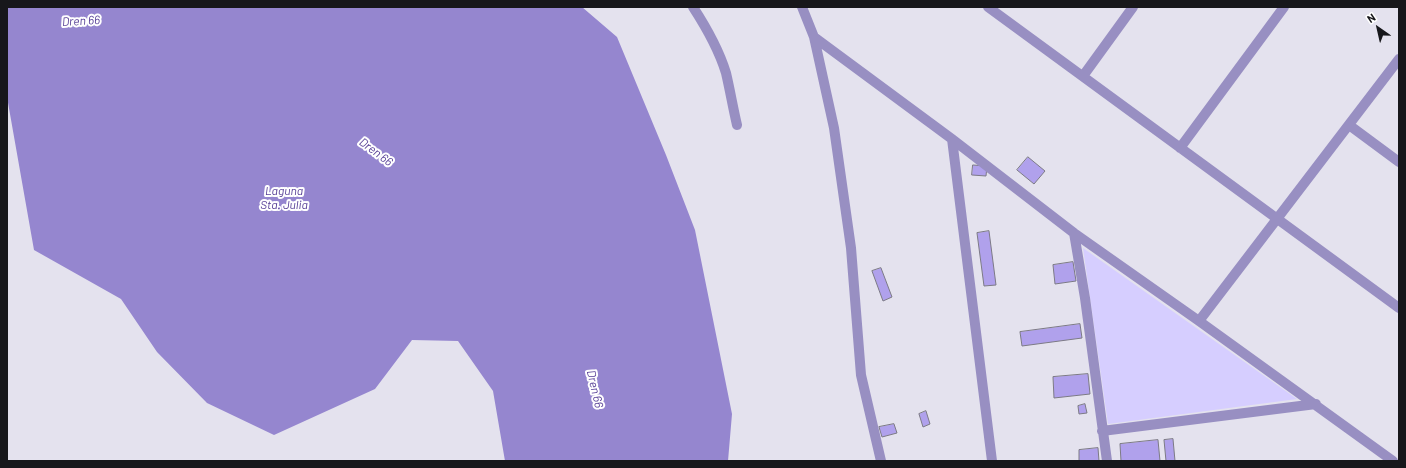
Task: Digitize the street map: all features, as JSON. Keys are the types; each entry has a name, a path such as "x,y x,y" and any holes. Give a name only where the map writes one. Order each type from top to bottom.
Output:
{"street":[{"path":"693,7 702,21 726,72 737,125"},
{"path":"802,7 814,37 834,128 851,248 861,375 881,461"},
{"path":"988,7 1399,308"},
{"path":"1083,76 1133,7"},
{"path":"1180,148 1284,7"},
{"path":"814,37 952,139 1074,233 1316,404 1393,461"},
{"path":"1199,321 1399,59"},
{"path":"1349,125 1399,162"},
{"path":"952,139 992,461"},
{"path":"1074,233 1085,298 1107,461"},
{"path":"1102,431 1316,404"}],"shaded area":[{"path":"1083,248 1297,399 1108,424"}],"water":[{"name":"Laguna Sta. Julia","path":"7,7 582,7 617,37 666,155 695,230 732,414 728,461 505,461 493,391 458,341 412,340 375,389 274,435 207,403 157,352 121,299 34,250 7,97"}],"building":[{"path":"1028,157 1045,171 1034,184 1017,170"},
{"path":"973,165 987,166 986,176 972,175"},
{"path":"989,231 996,285 984,286 977,233"},
{"path":"1073,262 1076,281 1055,284 1053,265"},
{"path":"881,268 892,297 883,301 872,271"},
{"path":"1080,324 1082,338 1022,346 1020,332"},
{"path":"1088,374 1090,394 1054,398 1053,377"},
{"path":"1085,404 1087,413 1079,414 1078,406"},
{"path":"926,411 930,424 923,427 919,414"},
{"path":"894,424 897,433 882,437 879,427"},
{"path":"1173,439 1175,461 1166,461 1164,440"},
{"path":"1158,440 1160,461 1121,461 1120,444"},
{"path":"1098,448 1099,461 1079,461 1079,450"}],"water label":[{"name":"Dren 66","path":"81,21"},
{"name":"Dren 66","path":"376,152"},
{"name":"Dren 66","path":"595,389"}]}
